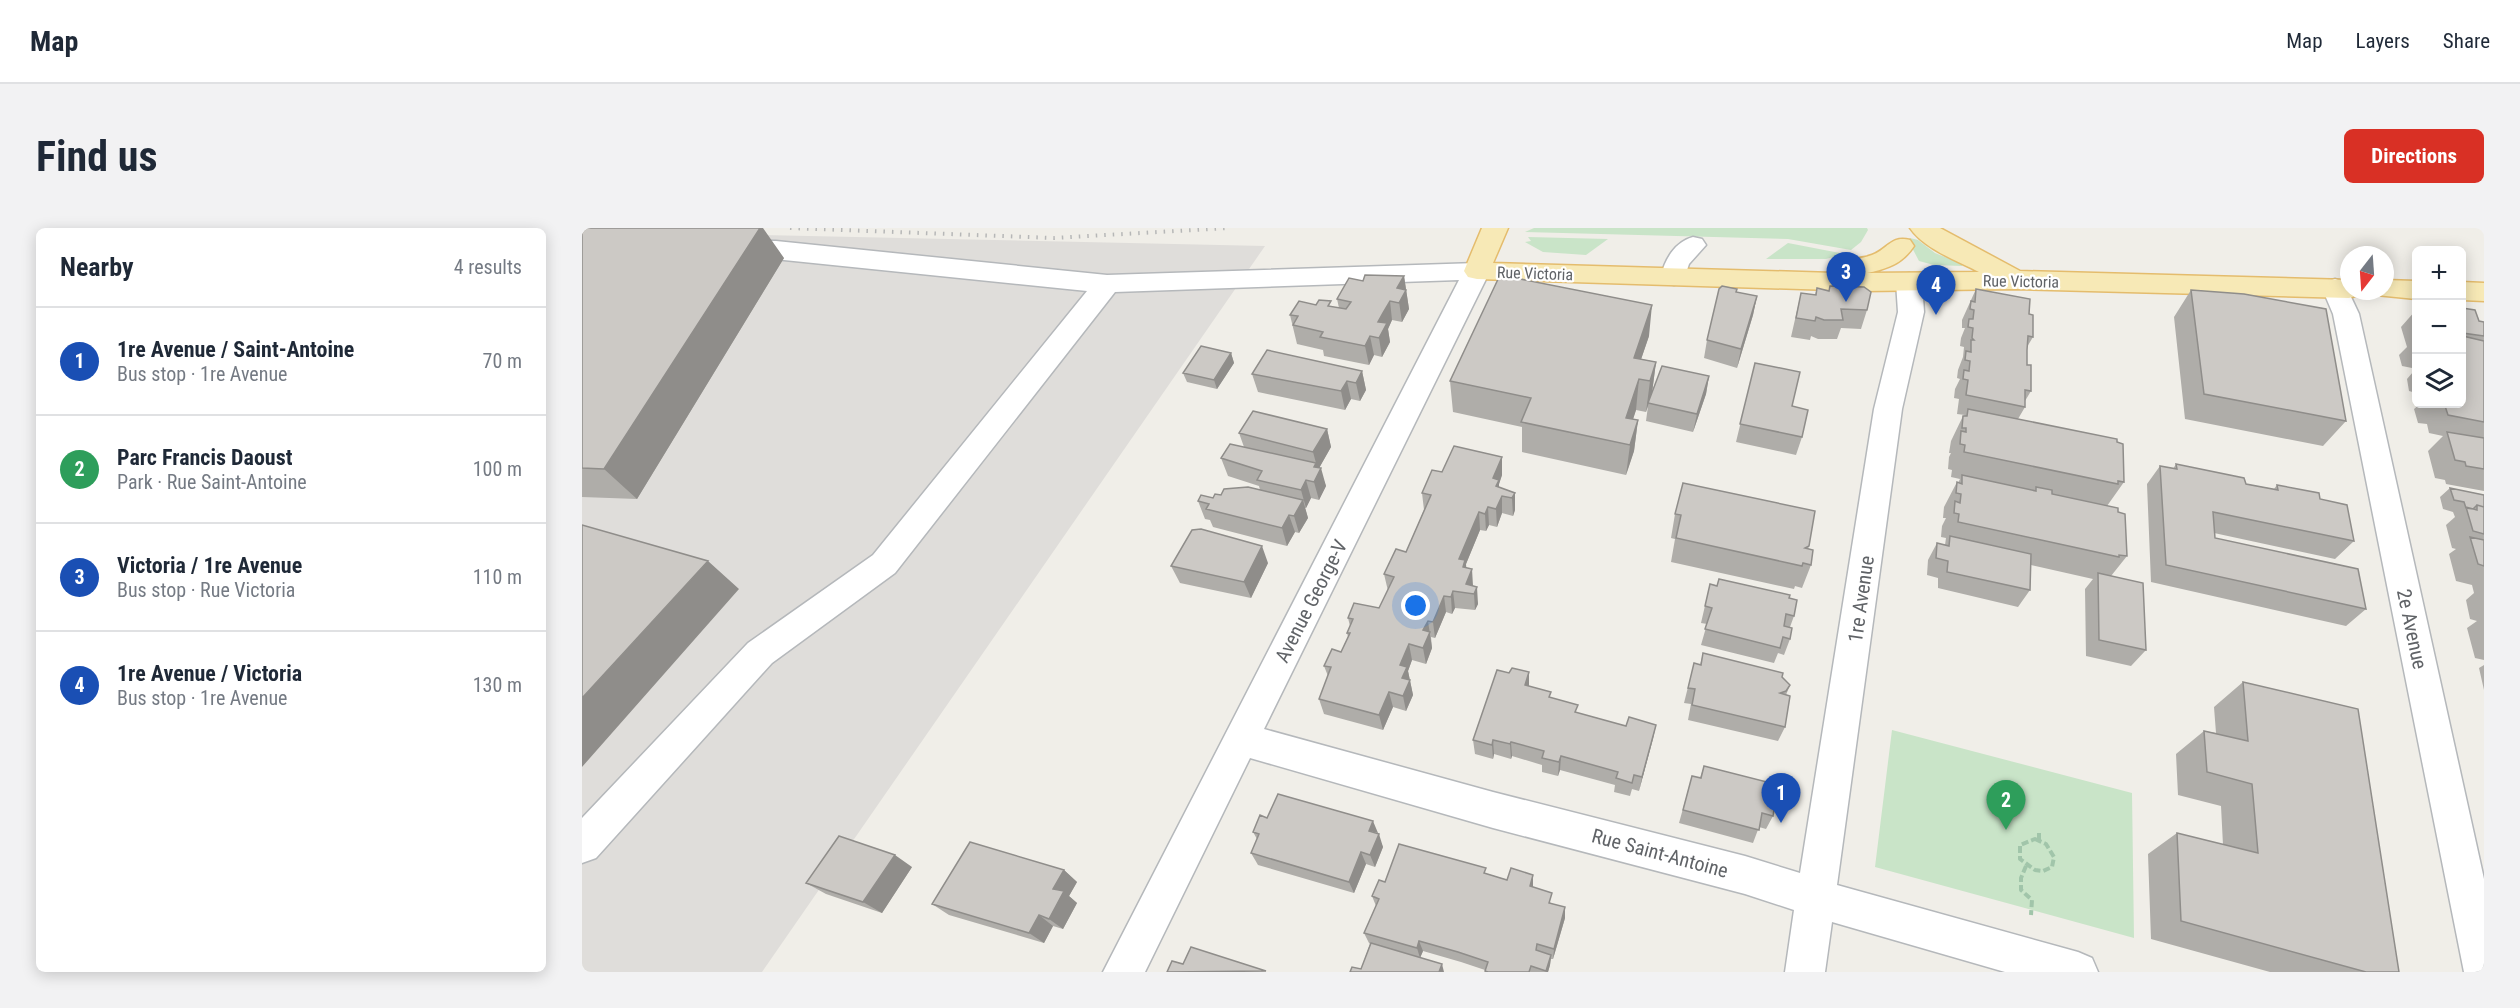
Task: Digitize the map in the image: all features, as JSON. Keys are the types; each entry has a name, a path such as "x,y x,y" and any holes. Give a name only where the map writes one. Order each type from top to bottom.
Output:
{"main road":[{"name":"Avenue George-V","path":"1478,271 1495,228"},
{"path":"1923,228 1945,244 2017,280"},
{"path":"1746,278 1872,264 1890,258 1899,237"},
{"name":"1re Avenue","path":"1899,237 1909,282"},
{"name":"Rue Victoria","path":"1478,271 1909,282 2017,280 2340,288"},
{"path":"2394,289 2412,290"},
{"path":"2466,291 2484,292"}],"street":[{"path":"1674,276 1677,262 1693,245"},
{"path":"708,247 776,249 1107,284 1478,271"},
{"name":"Avenue George-V","path":"1123,972 1478,271"},
{"name":"1re Avenue","path":"1805,972 1888,409 1911,312 1909,282"},
{"path":"582,845 760,653 884,564 1107,284"},
{"name":"2e Avenue","path":"2344,300 2484,972"},
{"name":"Rue Saint-Antoine","path":"1240,739 1493,810 1745,875 1907,926 2078,972"}],"path":[{"path":"2039,832 2039,840"},
{"path":"2028,839 2039,840 2052,850 2054,857 2052,867 2044,872 2032,870 2020,859 2020,845 2028,839"},
{"path":"2026,865 2020,884 2021,890 2032,900 2031,915"}],"shaded area":[{"path":"582,231 1265,246 762,972 582,972"}],"green space":[{"path":"1534,228 1867,228 1868,230 1861,242 1851,250 1788,239 1525,232"},
{"path":"1528,237 1608,239 1586,255 1543,252 1525,242 1531,241"},
{"path":"1910,238 1918,240 1935,253 1962,264 1962,266 1934,265 1919,261 1908,240"},
{"path":"1788,243 1845,254 1826,259 1766,259"},
{"path":"1892,730 2132,793 2134,938 1875,867"}],"building":[{"path":"582,228 760,228 604,469 582,468"},
{"path":"1365,275 1404,276 1397,288 1406,290 1399,303 1390,301 1383,313 1378,322 1387,323 1379,338 1370,336 1365,346 1320,337 1323,332 1293,325 1298,316 1290,315 1299,301 1316,305 1319,300 1331,301 1328,306 1346,309 1351,302 1337,299 1349,278 1363,281"},
{"path":"1500,275 1652,305 1634,358 1656,362 1650,381 1639,379 1626,418 1638,420 1630,445 1521,422 1531,398 1450,381"},
{"path":"1722,286 1737,289 1736,292 1757,296 1741,349 1707,340 1719,289"},
{"path":"1830,286 1864,287 1871,292 1867,310 1841,309 1843,320 1824,320 1816,317 1815,321 1796,318 1801,293 1816,295 1817,288 1829,291"},
{"path":"1976,289 2030,299 2029,314 2033,315 2033,337 2028,336 2027,365 2031,365 2031,391 2025,390 2025,407 1966,395 1968,380 1963,379 1964,370 1969,371 1970,361 1965,360 1966,351 1971,352 1971,340 1974,340 1972,338 1973,328 1968,327 1969,319 1973,319 1974,310 1970,309 1971,301 1975,302"},
{"path":"2191,290 2244,294 2326,309 2346,421 2204,394"},
{"path":"2466,309 2475,310 2479,321 2484,322 2484,336 2466,334"},
{"path":"2466,337 2484,341 2484,422 2448,415 2446,408 2466,408"},
{"path":"1201,346 1231,353 1214,380 1183,373"},
{"path":"1267,350 1362,371 1356,383 1347,381 1341,391 1252,374"},
{"path":"1755,363 1800,372 1792,406 1808,410 1802,437 1740,424"},
{"path":"1662,366 1709,376 1697,414 1648,403"},
{"path":"1968,409 2117,439 2117,442 2123,444 2124,482 2118,481 2118,484 1964,452 1965,445 1960,444 1961,431 1966,432 1966,428 1962,428 1963,416 1967,416"},
{"path":"1253,411 1327,429 1313,452 1239,433"},
{"path":"2447,432 2484,438 2484,469 2466,466 2465,462 2455,460"},
{"path":"1230,444 1316,463 1314,467 1321,468 1314,482 1306,480 1301,490 1257,480 1262,471 1221,458"},
{"path":"1454,446 1502,457 1493,478 1499,480 1496,486 1515,493 1512,498 1502,496 1496,509 1488,507 1485,514 1479,512 1459,559 1465,560 1463,567 1472,569 1466,584 1477,587 1474,594 1453,591 1451,597 1444,596 1433,622 1428,621 1423,630 1430,632 1423,648 1409,644 1400,665 1407,667 1402,678 1410,680 1403,696 1389,692 1379,715 1319,699 1331,667 1324,666 1332,649 1341,652 1350,633 1347,633 1353,619 1348,618 1354,603 1379,608 1394,577 1384,574 1396,549 1406,552 1431,495 1422,493 1432,470 1442,472"},
{"path":"2176,464 2244,478 2246,484 2278,490 2277,485 2319,493 2320,499 2347,505 2354,541 2213,512 2215,538 2358,569 2366,609 2166,565 2160,466 2177,469"},
{"path":"1962,475 2036,491 2036,487 2052,490 2052,494 2118,508 2118,512 2125,514 2127,556 2119,555 2119,557 1958,522 1959,514 1954,513 1955,501 1960,503 1961,494 1956,493 1957,482 1962,484"},
{"path":"1683,483 1815,511 1809,546 1805,548 1813,550 1811,565 1803,563 1802,566 1676,538 1681,515 1675,514"},
{"path":"1248,487 1303,500 1294,516 1289,515 1282,528 1206,509 1209,504 1198,501 1201,495 1213,498 1215,494 1221,495 1224,489"},
{"path":"2450,488 2484,495 2484,507 2477,505 2473,509 2466,508 2464,502 2454,500"},
{"path":"2477,505 2484,507 2484,534 2473,531 2466,507 2477,510"},
{"path":"582,525 708,561 582,698"},
{"path":"1201,529 1262,546 1244,582 1171,566 1192,530"},
{"path":"1950,536 2031,554 2030,590 1947,572 1948,561 1936,558 1937,543 1949,546"},
{"path":"2470,537 2484,540 2484,566 2478,564"},
{"path":"2098,573 2143,583 2146,650 2099,640"},
{"path":"1719,579 1790,595 1789,598 1797,600 1794,616 1786,614 1784,626 1792,628 1790,639 1783,637 1780,648 1705,629 1712,608 1705,606 1710,584 1717,586"},
{"path":"1703,653 1783,673 1782,677 1790,685 1786,691 1780,693 1790,696 1785,727 1692,705 1695,689 1688,688 1694,663 1701,665"},
{"path":"1512,668 1529,672 1525,685 1551,692 1549,697 1578,705 1575,712 1626,726 1629,717 1656,725 1642,777 1634,775 1632,783 1616,778 1618,772 1561,756 1559,762 1542,758 1544,751 1511,742 1510,744 1493,740 1492,745 1473,740 1497,670 1509,673"},
{"path":"2243,682 2358,709 2399,972 2366,972 2181,921 2177,833 2258,853 2252,784 2207,772 2204,731 2248,741"},
{"path":"1704,766 1767,782 1765,794 1776,797 1773,816 1762,813 1759,830 1683,810 1692,776 1701,778"},
{"path":"1278,794 1373,821 1369,831 1379,834 1370,855 1361,852 1349,882 1251,853 1259,834 1253,832 1260,815 1267,818"},
{"path":"839,836 895,855 863,902 806,883"},
{"path":"970,842 1064,870 1053,889 1064,891 1049,919 1039,915 1029,933 932,904"},
{"path":"1399,844 1486,868 1484,873 1507,880 1511,868 1533,875 1530,886 1552,893 1549,903 1565,907 1554,949 1537,944 1536,950 1551,955 1546,971 1531,966 1529,972 1488,972 1485,971 1488,962 1458,952 1419,941 1417,948 1364,933 1379,899 1372,896 1379,880 1385,882"},
{"path":"1371,943 1442,964 1439,972 1350,972 1352,967 1361,969"},
{"path":"1191,947 1266,971 1167,972 1172,961 1183,964"}],"railway":[{"path":"790,228 1054,238 1228,228"}],"place":[{"name":"Victoria / 1re Avenue","path":"1846,302"},
{"name":"1re Avenue / Victoria","path":"1936,315"},
{"name":"1re Avenue / Saint-Antoine","path":"1781,823"},
{"name":"Parc Francis Daoust","path":"2006,830"}]}
